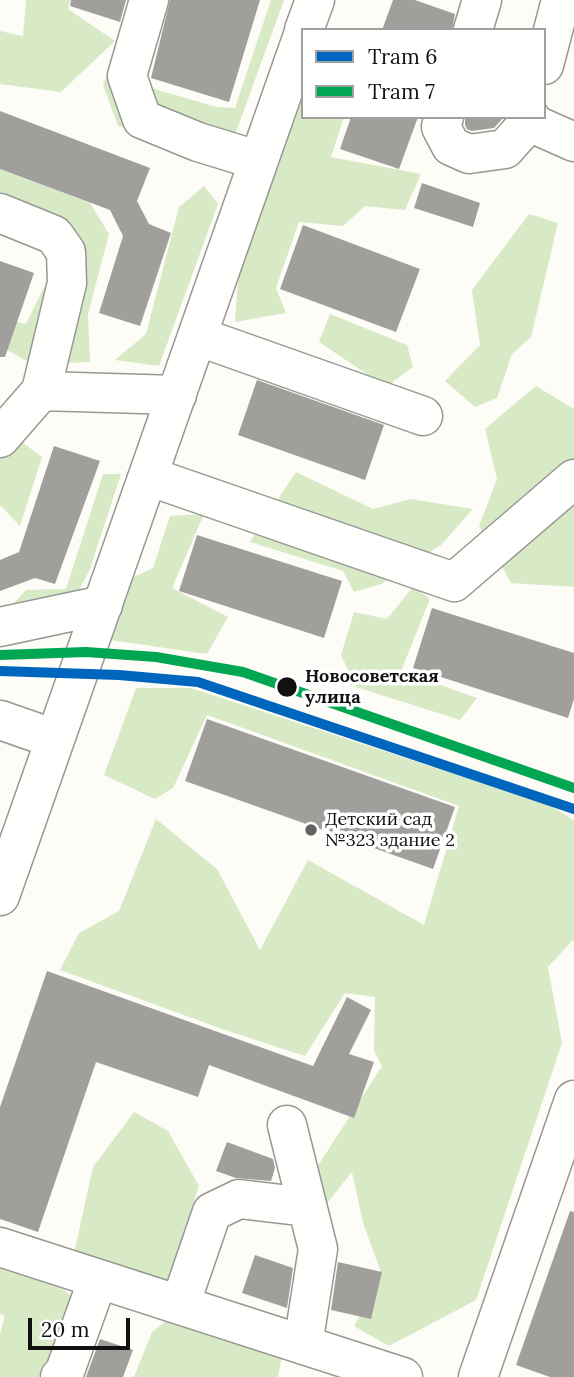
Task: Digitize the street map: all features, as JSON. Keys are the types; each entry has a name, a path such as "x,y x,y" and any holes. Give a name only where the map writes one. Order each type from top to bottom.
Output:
{"street":[{"path":"149,0 127,76 142,119 198,142 257,160"},
{"path":"305,28 315,0"},
{"path":"474,28 482,0"},
{"path":"546,57 561,0"},
{"path":"0,896 301,40"},
{"path":"443,119 441,127 451,146 470,154 505,149 530,119 574,142"},
{"path":"0,213 54,235 66,252 67,283 41,391 0,438"},
{"path":"197,336 423,416"},
{"path":"41,391 177,395"},
{"path":"148,476 454,582 574,480"},
{"path":"0,627 103,605"},
{"path":"0,720 55,740"},
{"path":"478,1377 574,1100"},
{"path":"287,1125 318,1249 303,1345"},
{"path":"180,1305 212,1212 239,1199 307,1207"},
{"path":"0,1247 403,1377"},
{"path":"60,1377 65,1370 98,1279"}],"green space":[{"path":"26,0 70,0 68,9 115,41 61,92 0,84 0,31 23,36"},
{"path":"271,0 284,0 232,143 195,150 118,126 103,85 115,57 151,88 217,107 235,108"},
{"path":"301,90 301,119 343,119 331,157 421,174 405,210 365,206 343,226 299,222 276,288 286,313 235,322 239,267"},
{"path":"0,169 90,203 109,234 88,314 90,362 32,364 0,346 0,318 26,324 44,287 56,280 43,246 0,220"},
{"path":"204,186 218,204 159,366 115,360 146,334 179,207"},
{"path":"529,214 558,223 531,337 512,354 497,398 475,407 445,381 480,345 472,290"},
{"path":"330,314 407,345 413,367 386,387 319,342"},
{"path":"536,386 574,409 574,587 511,583 479,526 497,479 485,429"},
{"path":"22,442 42,457 20,526 0,505 0,456"},
{"path":"296,472 373,509 411,499 473,509 441,545 381,584 354,592 343,571 250,542"},
{"path":"103,474 121,474 90,569 61,626 0,618 26,590 66,589"},
{"path":"204,514 172,588 228,617 207,654 110,640 129,579 153,568 170,516"},
{"path":"413,587 430,599 401,671 477,698 460,720 356,687 341,655 354,612 387,619"},
{"path":"136,688 191,688 549,805 574,820 574,939 548,967 562,1043 476,1300 389,1346 354,1326 382,1275 363,1223 352,1172 308,1227 284,1213 382,1066 374,1051 375,997 345,993 305,1056 60,970 79,933 119,911 156,819 217,869 260,950 308,860 424,925 459,806 207,715 173,788 155,799 104,775"},
{"path":"134,1112 168,1131 199,1186 168,1281 74,1253 93,1167"},
{"path":"0,1261 50,1279 82,1304 50,1377 0,1377 0,1334 5,1316 0,1314"},
{"path":"172,1316 283,1351 278,1377 134,1377 152,1332"}],"building":[{"path":"71,0 126,0 120,22 70,6"},
{"path":"170,0 260,0 229,102 151,78"},
{"path":"393,0 415,0 455,14 452,28 383,28"},
{"path":"0,111 150,168 137,201 149,224 171,233 140,326 99,313 123,236 110,210 0,169"},
{"path":"350,119 417,119 399,169 340,149"},
{"path":"465,119 502,119 494,128 472,131 465,125"},
{"path":"422,183 480,203 473,227 414,208"},
{"path":"303,225 420,269 396,332 280,289"},
{"path":"0,261 34,273 5,357 0,357"},
{"path":"257,380 384,425 365,480 238,435"},
{"path":"54,446 100,461 55,584 35,578 0,591 0,560 19,552"},
{"path":"197,535 342,581 324,638 179,591"},
{"path":"432,608 574,653 574,699 568,718 413,668"},
{"path":"207,719 455,807 433,869 185,781"},
{"path":"47,971 313,1066 347,997 371,1010 349,1054 374,1062 354,1118 209,1065 198,1097 96,1062 38,1232 0,1219 0,1107"},
{"path":"227,1142 273,1159 275,1168 271,1181 236,1178 216,1171"},
{"path":"570,1211 574,1212 574,1377 550,1377 516,1365"},
{"path":"255,1255 293,1268 287,1308 242,1293"},
{"path":"338,1262 382,1272 371,1319 331,1310"},
{"path":"100,1339 133,1350 123,1377 86,1377"}],"tram line":[{"name":"7","path":"0,655 86,652 156,657 243,672 574,788"},
{"name":"6","path":"0,671 119,675 198,682 574,809"}],"place":[{"name":"Новосоветская улица","path":"287,687"},
{"name":"Детский сад №323 здание 2","path":"311,830"}]}
